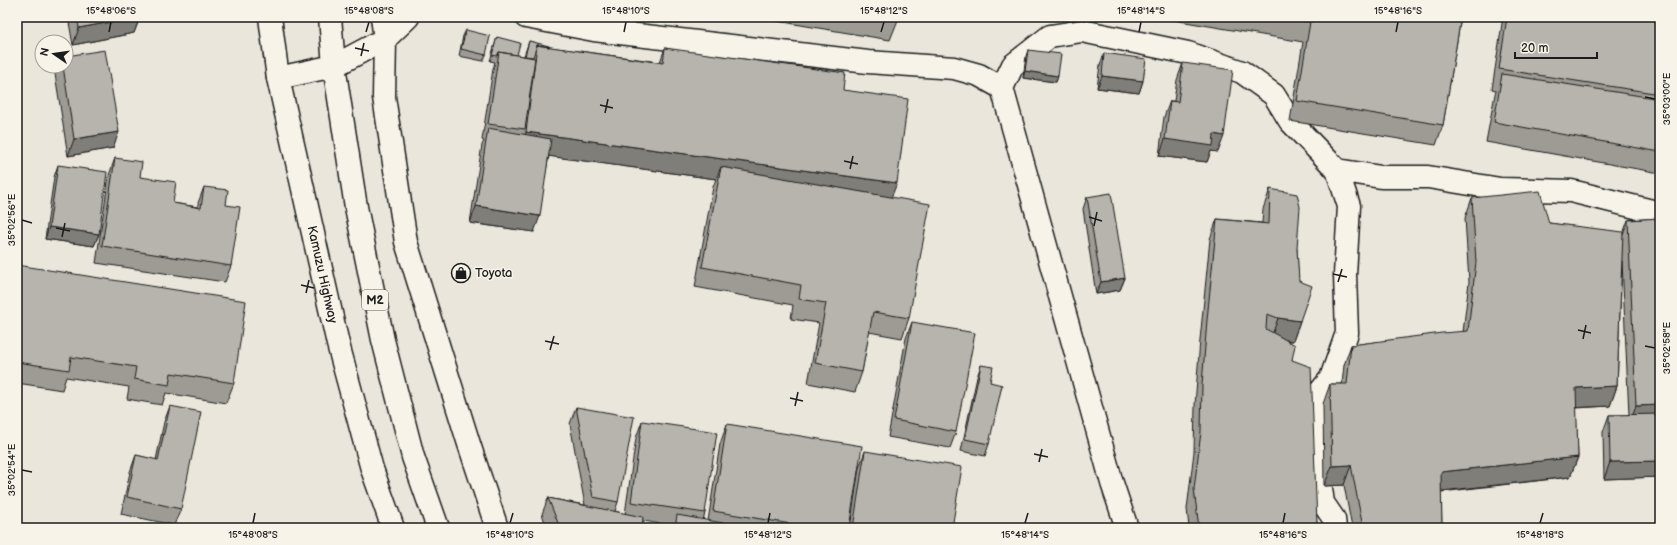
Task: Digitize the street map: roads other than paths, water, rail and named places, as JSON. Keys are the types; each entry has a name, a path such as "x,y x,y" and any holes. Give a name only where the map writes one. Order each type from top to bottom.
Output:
{"main road":[{"name":"Kamuzu Highway","path":"270,17 278,78 338,344 372,469 393,528"},
{"name":"M2","path":"330,17 334,66 356,207 383,340 413,457 438,528"},
{"path":"382,17 385,39 384,97 406,242 469,444 497,528"},
{"path":"278,78 334,66 385,39 408,17"},
{"path":"526,17 594,30 868,62 954,68 979,75 1002,88"},
{"path":"1127,528 1112,483 1002,88 1013,65 1050,36 1082,31 1188,53 1242,72 1274,95 1290,121 1337,170 1349,206 1345,275 1347,333 1331,378 1319,393 1316,453 1323,503 1334,519 1335,528"},
{"path":"1337,170 1380,177 1428,177 1500,189 1571,191 1660,213"}],"place":[{"name":"Toyota","path":"461,273"}]}
